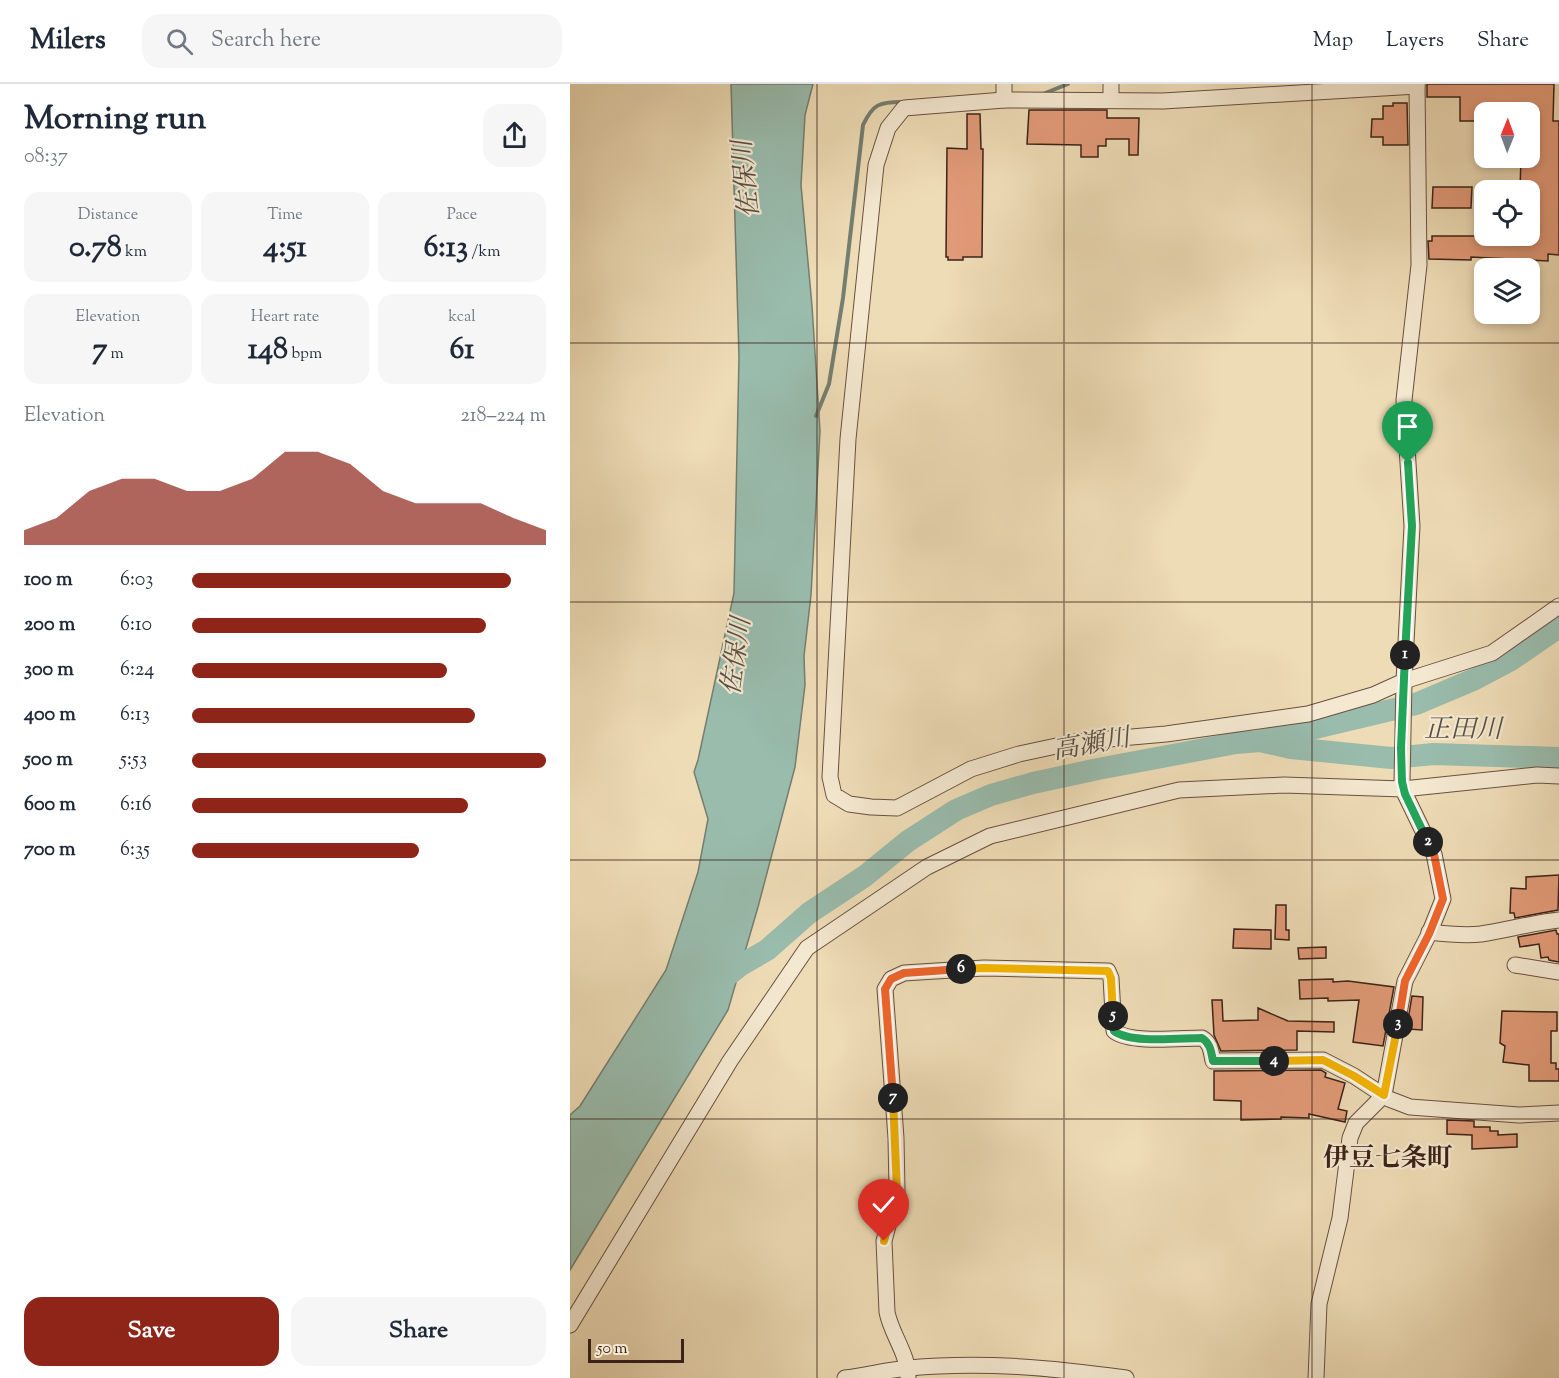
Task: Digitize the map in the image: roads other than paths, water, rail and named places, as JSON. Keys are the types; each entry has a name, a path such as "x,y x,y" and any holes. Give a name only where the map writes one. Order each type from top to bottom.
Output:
{"street":[{"path":"1004,84 1004,100"},
{"path":"1112,84 1112,100"},
{"path":"1316,1378 1319,1304 1340,1218 1350,1138 1356,1123 1384,1095 1405,981 1443,899 1434,854 1403,789 1401,748 1404,683 1412,526 1404,400 1419,265 1417,85 1163,101 1004,100 904,108 888,128 876,165 848,440 830,777 834,795 849,804 897,808 971,769 1018,754 1074,742 1166,734 1308,714 1373,695 1404,683 1492,653 1559,606"},
{"path":"570,1325 730,1061 807,948 927,867 990,836 1179,790 1284,785 1403,789 1537,775 1559,776"},
{"path":"1429,932 1458,935 1480,934 1537,922 1559,920"},
{"path":"1515,965 1559,972"},
{"path":"908,1373 887,1312 884,1241 897,1191 896,1138 885,989 891,979 904,973 984,968 1108,971 1111,978 1114,1031 1120,1036 1202,1038 1207,1041 1213,1061 1323,1060 1384,1095 1410,1107 1519,1115 1559,1113"},
{"path":"846,1378 908,1373 960,1365 1009,1366 1126,1378"}],"water":[{"name":"佐保川","path":"731,84 813,84 805,115 801,185 820,431 811,595 804,656 805,685 795,767 728,1010 570,1270 570,1115 580,1106 666,970 698,872 708,819 694,772 734,593 739,357"}],"waterway":[{"path":"1043,94 1068,84"},
{"path":"816,416 829,384 843,298 863,125 874,108 882,104 902,102"},
{"name":"高瀬川","path":"717,984 741,965 767,950 809,913 865,876 908,841 956,810 991,795 1098,769 1236,743 1260,741 1416,704 1475,679 1511,660 1559,627"},
{"name":"正田川","path":"1264,742 1291,748 1391,758 1434,754 1559,758"}],"district":[{"name":"伊豆七条町","path":"1388,1157"}]}
